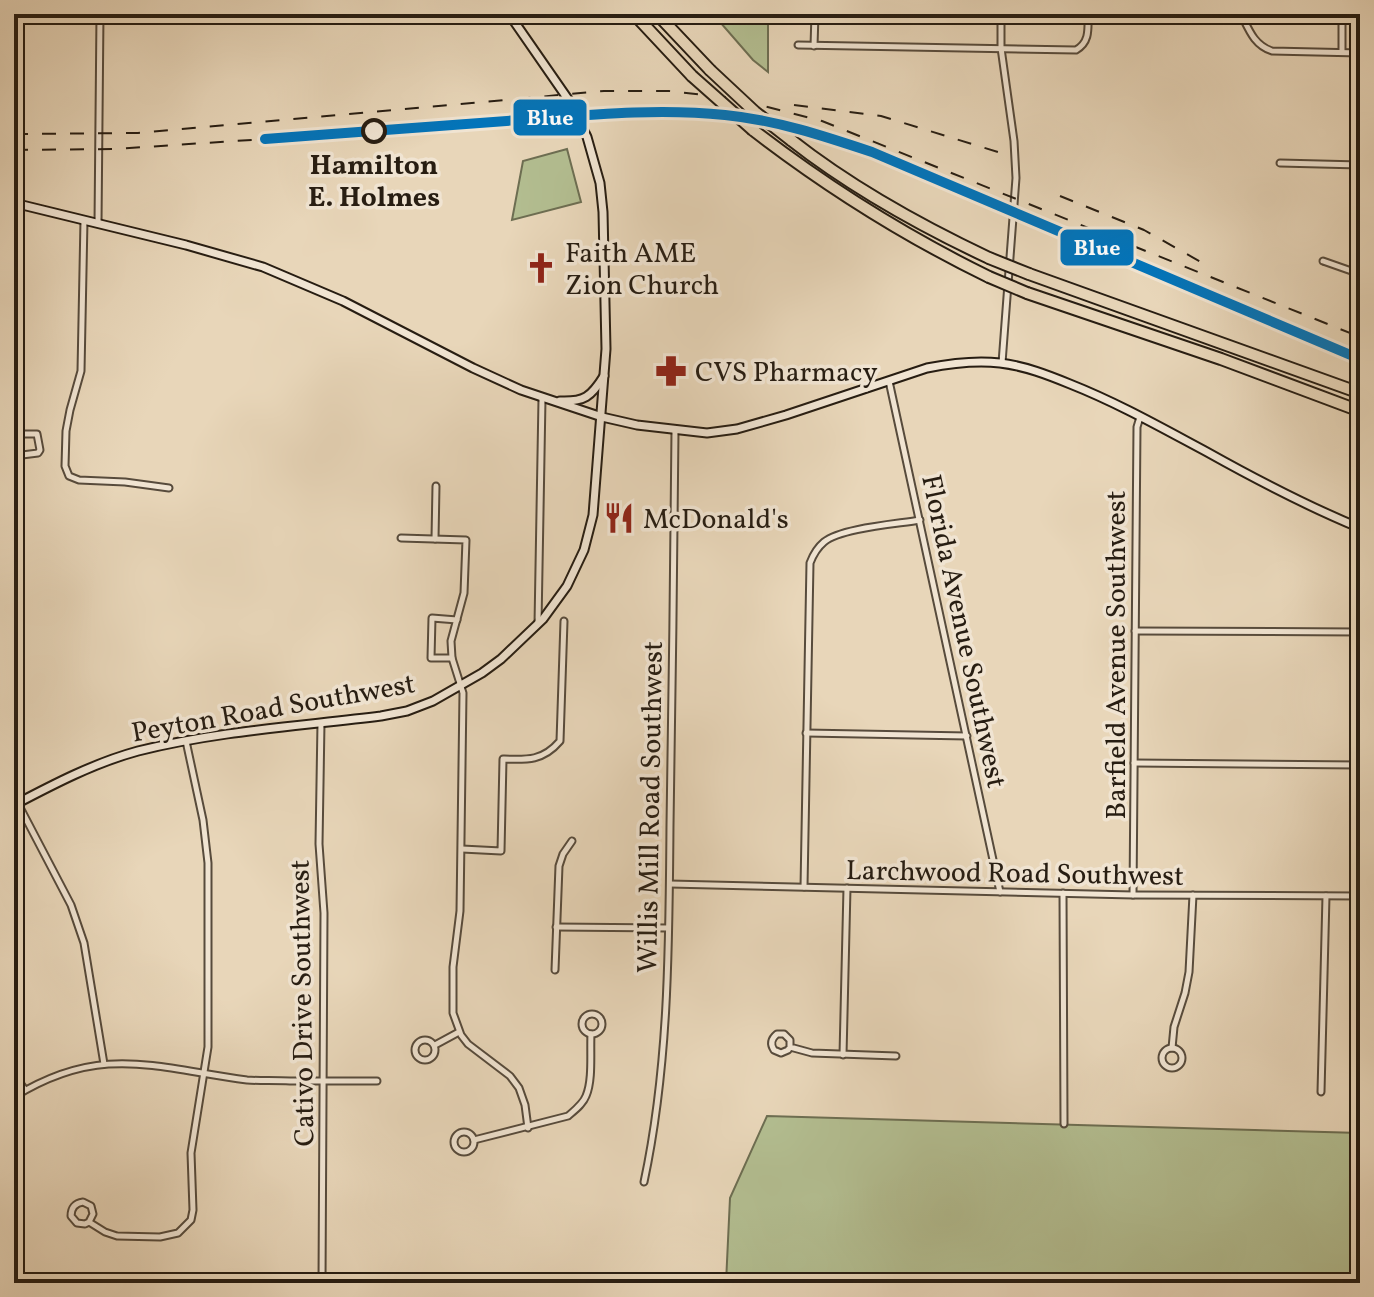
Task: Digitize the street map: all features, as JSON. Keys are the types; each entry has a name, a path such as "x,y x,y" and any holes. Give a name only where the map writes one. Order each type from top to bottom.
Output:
{"highway":[{"path":"634,14 692,76 753,130 842,195 942,254 1027,293 1221,359 1360,411"},
{"path":"659,15 710,70 755,112 876,200 935,232 1029,274 1360,393"}],"main road":[{"name":"Peyton Road Southwest","path":"15,801 137,751 186,741 407,711 433,701 482,673 538,624 557,602 584,550 593,515 605,373 603,212 600,183 582,124 509,14"},
{"path":"14,203 211,251 290,278 343,301 490,377 546,400 637,425 707,433 737,429 950,363 1002,363 1047,375 1098,395 1278,491 1360,528"},
{"path":"546,400 574,401 588,397 605,373"}],"street":[{"path":"98,223 100,14"},
{"path":"814,46 815,14"},
{"path":"1001,14 1001,48 1016,178 1002,363"},
{"path":"798,45 1076,50 1084,45 1088,37 1088,14"},
{"path":"1241,14 1262,48 1272,51 1360,53"},
{"path":"1342,14 1342,52"},
{"path":"1280,163 1360,165"},
{"path":"84,220 81,371 66,431 65,466 69,476 79,480 169,488"},
{"path":"1323,261 1360,274"},
{"name":"Florida Avenue Southwest","path":"889,380 1000,892"},
{"path":"538,624 546,400"},
{"name":"Barfield Avenue Southwest","path":"1133,895 1137,427 1141,416"},
{"name":"Willis Mill Road Southwest","path":"644,1182 659,1095 670,884 675,431"},
{"path":"14,434 37,434 40,450 27,456 14,456"},
{"path":"435,539 436,486"},
{"path":"804,887 808,573 814,554 824,542 838,534 920,520"},
{"path":"401,538 466,540 466,582 451,641 452,658 463,693 462,849 460,911 453,967 453,1013 459,1032 473,1049 510,1076 519,1088 528,1128"},
{"path":"452,658 431,658 432,618 457,620"},
{"path":"462,849 501,851 503,759 527,760 544,755 560,741 564,621"},
{"path":"1135,631 1360,632"},
{"name":"Cativo Drive Southwest","path":"321,723 319,844 324,913 322,1283"},
{"path":"806,733 967,736"},
{"path":"89,1222 93,1214 91,1206 83,1202 75,1205 71,1212 74,1220 81,1224 89,1222 117,1236 160,1237 178,1233 191,1220 191,1153 208,1047 208,863 203,820 186,741"},
{"path":"1134,763 1360,765"},
{"path":"15,801 79,924 104,1064"},
{"path":"555,970 559,866 572,841"},
{"name":"Larchwood Road Southwest","path":"670,884 1133,895 1360,896"},
{"path":"843,1055 847,888"},
{"path":"1063,893 1064,1124"},
{"path":"1172,1048 1174,1027 1189,972 1193,895"},
{"path":"1321,1092 1326,896"},
{"path":"556,930 668,928"},
{"path":"593,1014 601,1018 602,1025 597,1033 591,1034 585,1032 581,1023 584,1017 593,1014"},
{"path":"435,1045 459,1032"},
{"path":"474,1140 568,1116 580,1106 589,1082 591,1034"},
{"path":"428,1040 435,1045 436,1051 431,1059 425,1060 417,1055 415,1049 419,1042 428,1040"},
{"path":"790,1047 812,1053 896,1056"},
{"path":"1172,1048 1180,1051 1182,1059 1179,1066 1171,1069 1164,1065 1161,1058 1165,1051 1172,1048"},
{"path":"14,1097 63,1073 104,1064 146,1063 250,1080 377,1081"},
{"path":"14,1074 25,1090"},
{"path":"463,1132 474,1140 472,1148 466,1152 457,1151 453,1144 457,1134 463,1132"}],"green space":[{"path":"713,14 768,14 768,72 753,60"},
{"path":"567,149 581,202 512,220 523,161"},
{"path":"767,1116 1360,1133 1360,1283 726,1283 730,1198"}],"railway":[{"path":"14,134 138,133 604,91 669,91 733,98 822,121 1360,337"},
{"path":"794,105 881,116 998,152"},
{"path":"14,150 115,149 265,139"},
{"path":"1060,196 1144,230 1208,266"}],"transit line":[{"name":"Blue","path":"265,139 622,113 699,113 763,121 872,152 1360,359"}],"place":[{"name":"Hamilton E. Holmes","path":"374,131"},
{"name":"Faith AME Zion Church","path":"541,268"},
{"name":"CVS Pharmacy","path":"671,371"},
{"name":"McDonald's","path":"619,518"}]}
